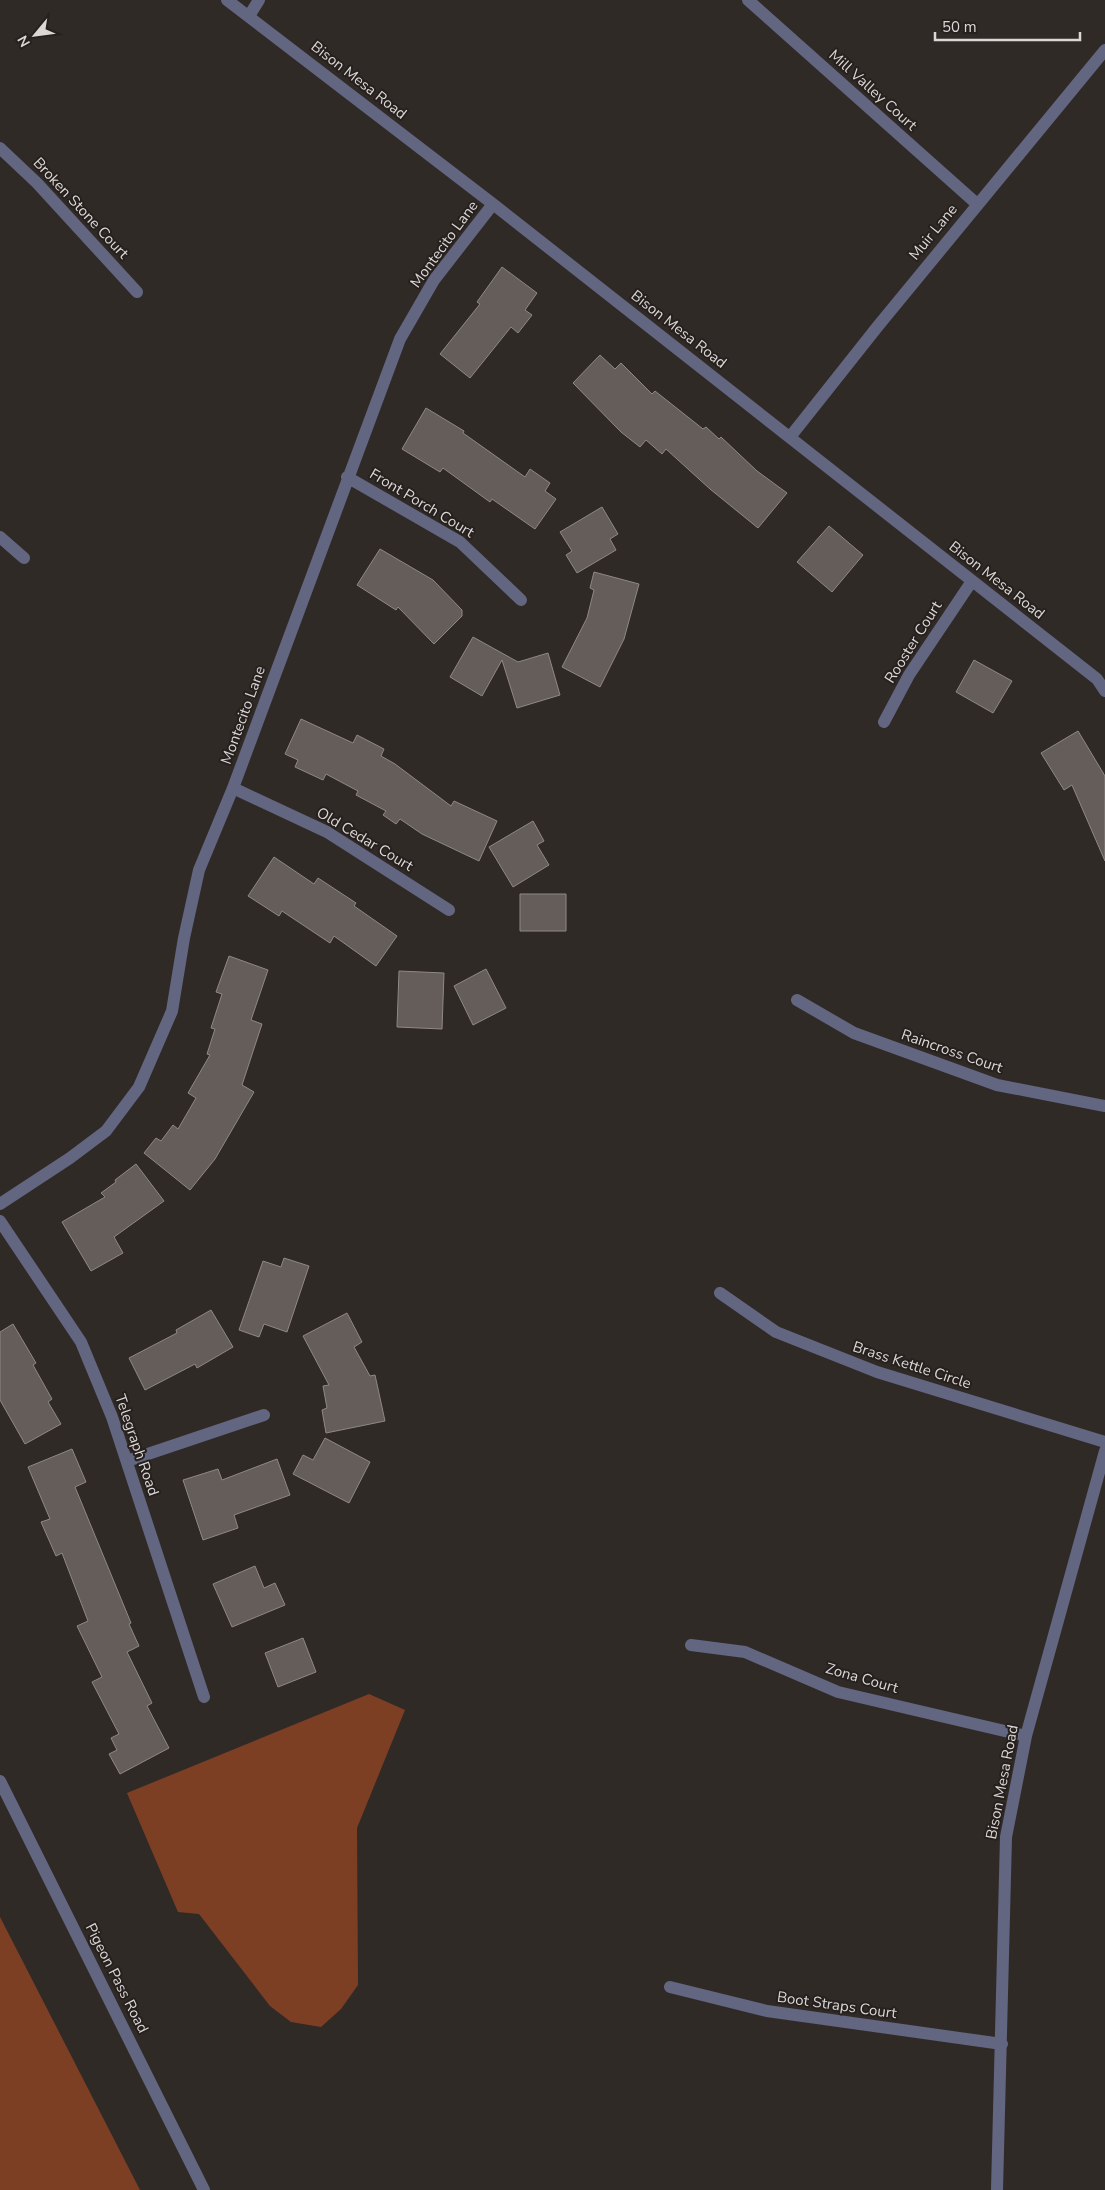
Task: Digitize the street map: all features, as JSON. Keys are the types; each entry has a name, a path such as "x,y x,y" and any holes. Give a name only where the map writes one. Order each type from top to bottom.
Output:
{"street":[{"name":"Bison Mesa Road","path":"226,0 493,204 972,581 1101,676 1105,691"},
{"path":"249,16 259,0"},
{"name":"Mill Valley Court","path":"748,0 977,204"},
{"name":"Muir Lane","path":"790,437 977,204 1105,50"},
{"name":"Broken Stone Court","path":"0,148 37,183 137,292"},
{"name":"Montecito Lane","path":"0,1204 106,1132 138,1087 172,1012 184,938 199,870 233,788 347,477 400,339 434,280 493,204"},
{"name":"Front Porch Court","path":"347,477 460,542 521,600"},
{"path":"0,538 24,558"},
{"name":"Rooster Court","path":"884,722 909,675 972,581"},
{"name":"Old Cedar Court","path":"233,788 327,832 449,910"},
{"name":"Raincross Court","path":"797,1000 854,1033 997,1086 1105,1106"},
{"name":"Telegraph Road","path":"0,1221 80,1342 112,1417 204,1697"},
{"name":"Brass Kettle Circle","path":"720,1293 776,1332 877,1372 1105,1442"},
{"path":"127,1461 264,1415"},
{"name":"Bison Mesa Road","path":"997,2190 1006,1837 1026,1736 1105,1451"},
{"name":"Zona Court","path":"691,1645 745,1652 838,1692 1026,1736"},
{"name":"Pigeon Pass Road","path":"0,1781 204,2190"},
{"name":"Boot Straps Court","path":"670,1987 767,2011 1002,2044"}],"shaded area":[{"path":"369,1694 405,1710 357,1828 358,1985 341,2009 321,2027 291,2022 270,2006 199,1914 178,1912 127,1793"},
{"path":"0,1917 140,2190 0,2190"}],"building":[{"path":"502,267 537,293 525,310 532,315 518,333 511,327 470,378 440,354 480,304 477,302"},
{"path":"600,355 615,369 621,363 652,394 655,391 703,429 706,427 719,439 721,437 757,471 787,493 758,528 710,489 666,449 662,454 646,440 640,447 621,432 573,383"},
{"path":"426,408 464,431 463,433 525,477 530,469 550,483 545,491 556,499 535,529 492,499 490,502 443,468 440,472 402,449"},
{"path":"602,507 618,534 610,539 616,550 577,573 566,555 572,551 560,532"},
{"path":"829,526 863,555 832,592 797,562"},
{"path":"380,549 433,580 462,610 462,616 434,644 398,607 396,610 357,585"},
{"path":"594,572 639,584 624,639 600,687 562,667 587,618 594,590 590,588"},
{"path":"473,637 518,662 548,653 560,695 517,708 502,660 482,696 450,677"},
{"path":"974,660 1012,681 993,713 956,692"},
{"path":"301,719 353,743 357,735 384,749 381,756 395,764 451,806 454,801 497,821 479,861 422,834 400,819 396,824 383,815 386,811 356,795 358,791 326,774 323,780 295,767 298,760 285,754"},
{"path":"1078,731 1105,776 1105,861 1072,785 1064,790 1041,753"},
{"path":"533,821 544,841 537,845 549,865 513,887 489,847"},
{"path":"274,857 314,884 318,878 356,903 354,906 397,936 376,966 334,936 330,943 282,911 279,916 248,896"},
{"path":"520,894 566,894 566,931 520,931"},
{"path":"229,956 268,970 251,1020 262,1024 242,1085 254,1092 215,1159 190,1190 144,1153 156,1138 161,1141 173,1125 178,1129 196,1098 188,1093 210,1055 207,1054 215,1029 211,1028 222,994 216,992"},
{"path":"486,969 506,1008 473,1025 454,986"},
{"path":"399,971 444,973 442,1029 397,1027"},
{"path":"136,1164 164,1201 114,1237 123,1253 91,1271 62,1222 105,1197 101,1193"},
{"path":"284,1258 309,1266 287,1332 264,1324 259,1337 239,1330 263,1261 281,1267"},
{"path":"211,1310 233,1347 197,1368 195,1364 145,1390 129,1358 177,1333 176,1330"},
{"path":"347,1313 362,1342 354,1347 370,1376 375,1375 385,1421 326,1433 322,1410 327,1408 323,1386 329,1385 303,1336"},
{"path":"13,1324 36,1363 33,1365 52,1399 48,1402 61,1424 25,1444 0,1400 0,1332"},
{"path":"325,1438 370,1462 349,1503 293,1474 303,1455 313,1460"},
{"path":"72,1449 86,1482 75,1487 139,1646 127,1652 152,1703 147,1706 169,1748 120,1774 109,1754 117,1750 111,1738 119,1734 92,1682 102,1677 77,1626 88,1621 62,1553 56,1556 41,1522 50,1519 28,1467"},
{"path":"277,1459 290,1495 234,1515 238,1528 203,1540 183,1480 218,1469 222,1480"},
{"path":"255,1566 264,1588 275,1583 285,1605 232,1627 213,1584"},
{"path":"303,1638 316,1672 278,1687 265,1653"}]}
